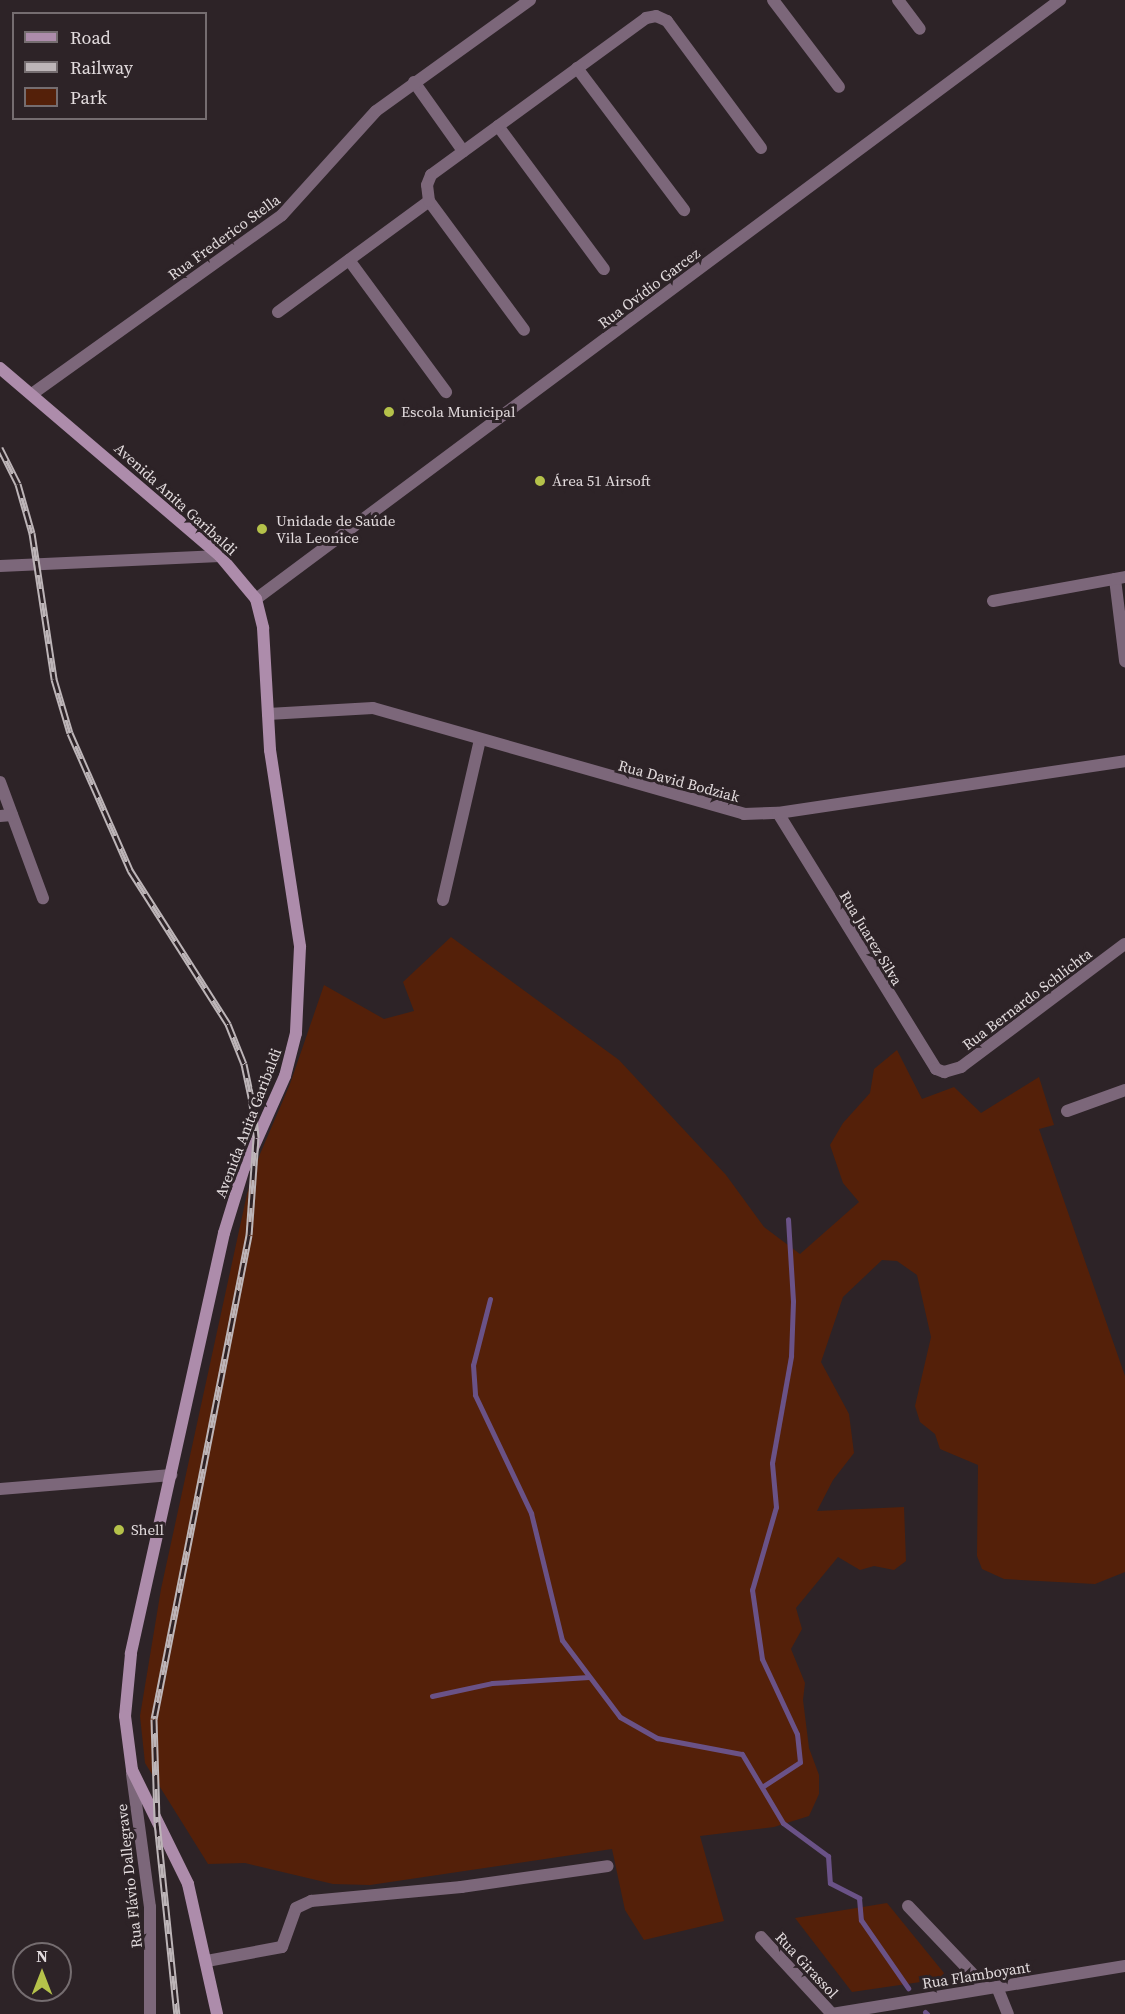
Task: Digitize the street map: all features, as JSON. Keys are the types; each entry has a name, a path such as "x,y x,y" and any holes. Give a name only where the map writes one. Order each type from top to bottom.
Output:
{"main road":[{"name":"Avenida Anita Garibaldi","path":"0,368 220,556 256,599 265,644 274,781 297,913 301,978 296,1033 285,1076 235,1194 171,1475 126,1689 125,1716 132,1770 188,1884 217,2014"}],"street":[{"name":"Rua Frederico Stella","path":"32,394 282,215 365,121 414,82 530,0"},
{"path":"773,0 839,87"},
{"path":"898,0 920,29"},
{"name":"Rua Ovídio Garcez","path":"256,599 1060,0"},
{"path":"524,330 429,201 427,180 463,151 646,18 662,18 761,148"},
{"path":"577,68 684,210"},
{"path":"414,82 463,151"},
{"path":"498,126 604,269"},
{"path":"278,312 429,201"},
{"path":"349,260 446,392"},
{"path":"0,566 220,556"},
{"path":"993,601 1120,578 1125,661"},
{"name":"Rua David Bodziak","path":"268,714 373,708 727,812 778,813 1125,761"},
{"path":"443,900 480,740"},
{"path":"0,782 6,816 44,898"},
{"name":"Rua Juarez Silva","path":"778,813 929,1063 944,1072"},
{"name":"Rua Bernardo Schlichta","path":"944,1072 961,1067 1125,944"},
{"path":"1067,1111 1125,1090"},
{"path":"0,1489 171,1475"},
{"name":"Rua Flávio Dallegrave","path":"132,1770 150,1907 150,2014"},
{"path":"207,1961 282,1947 296,1908 311,1901 461,1887 608,1866"},
{"path":"908,1906 991,1988 1008,2014"},
{"name":"Rua Girassol","path":"761,1937 832,2014"},
{"name":"Rua Flamboyant","path":"832,2014 1125,1966"}],"green space":[{"path":"451,937 619,1060 726,1175 764,1227 800,1254 859,1202 843,1183 830,1145 843,1123 870,1093 874,1069 897,1050 922,1099 954,1087 981,1113 1039,1077 1054,1125 1039,1129 1125,1376 1125,1572 1095,1584 1004,1579 982,1569 977,1556 978,1465 940,1449 935,1434 920,1422 915,1406 931,1337 917,1275 897,1261 882,1260 843,1297 821,1362 849,1414 854,1453 833,1480 817,1511 904,1507 906,1561 894,1570 874,1566 860,1570 838,1557 796,1608 802,1629 791,1649 805,1683 803,1700 809,1748 819,1775 819,1794 809,1816 774,1827 700,1836 724,1921 644,1940 625,1910 612,1849 370,1885 333,1884 245,1863 208,1864 145,1763 140,1716 161,1589 247,1194 260,1154 290,1084 324,985 384,1019 414,1011 403,982"},
{"path":"887,1903 948,1978 852,1992 795,1918"}],"waterway":[{"path":"762,1787 800,1762 797,1734 762,1659 752,1590 776,1507 772,1463 791,1356 793,1301 788,1219"},
{"path":"490,1299 473,1365 475,1395 531,1513 562,1640 620,1717 657,1738 742,1754 783,1823 828,1856 830,1883 859,1898 861,1920 908,1988"},
{"path":"432,1696 492,1683 589,1677"}],"railway":[{"path":"0,448 18,484 32,533 54,679 70,733 130,870 228,1024 244,1064 256,1138 249,1235 154,1719 157,1822 177,2014"}],"place":[{"name":"Escola Municipal","path":"389,412"},
{"name":"Área 51 Airsoft","path":"540,481"},
{"name":"Unidade de Saúde Vila Leonice","path":"262,529"},
{"name":"Shell","path":"119,1530"}]}
